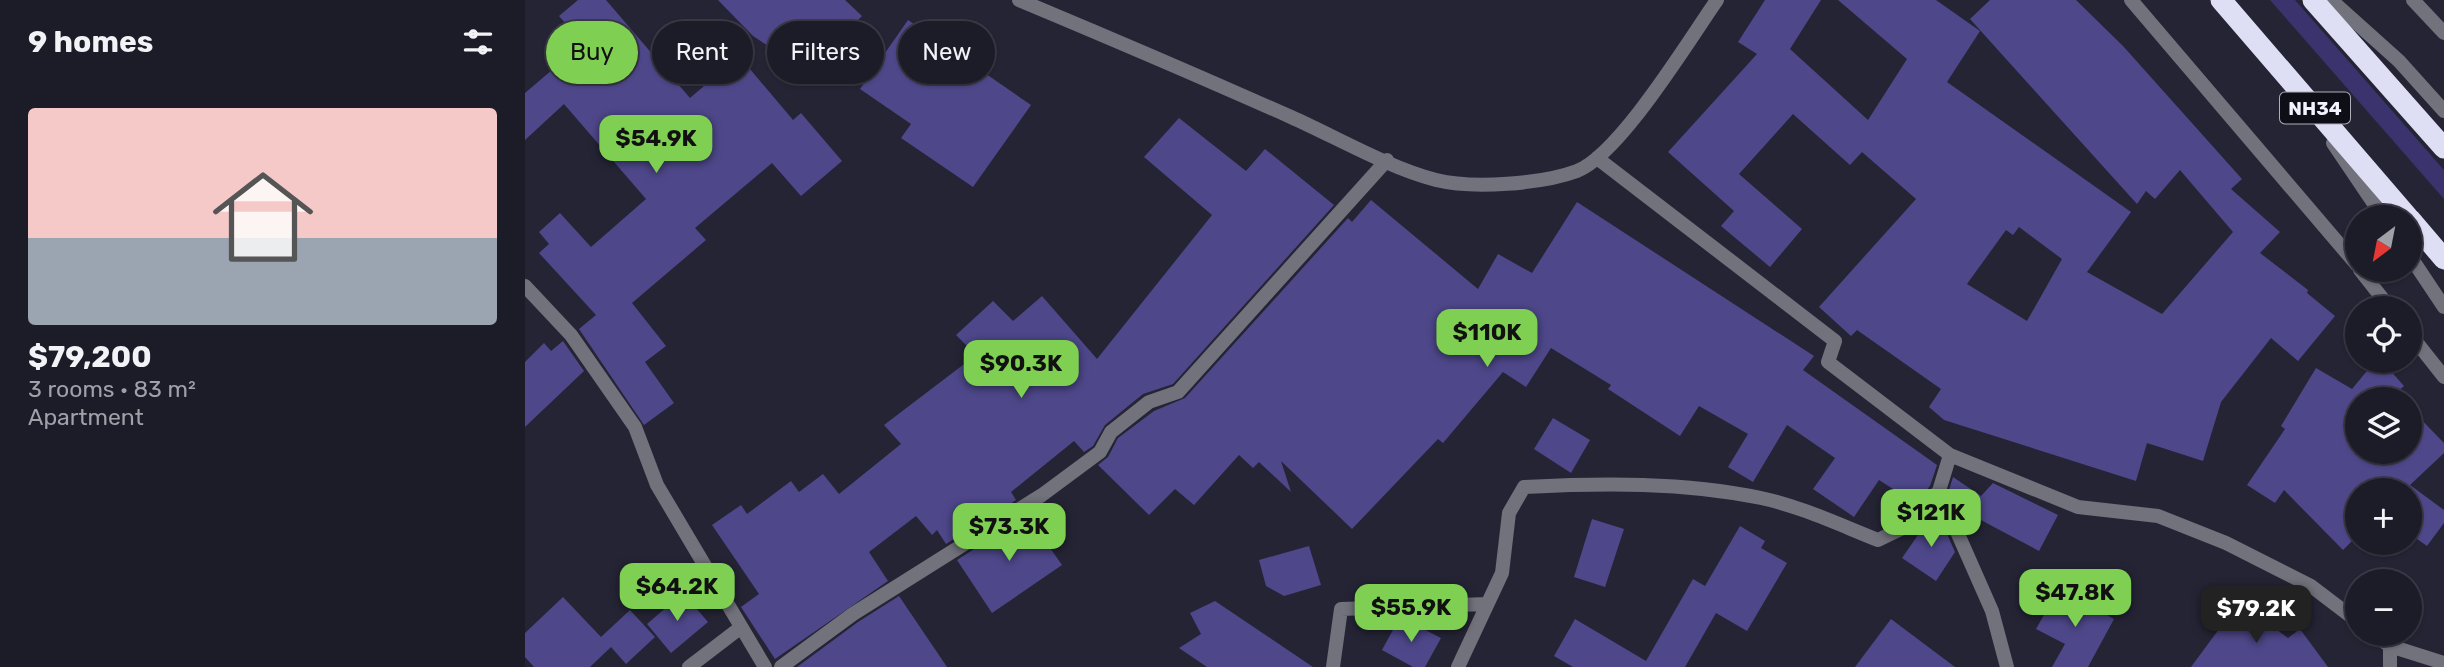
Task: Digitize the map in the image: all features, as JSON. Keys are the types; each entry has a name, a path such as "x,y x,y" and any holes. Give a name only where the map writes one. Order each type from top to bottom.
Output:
{"highway":[{"name":"NH34","path":"2221,0 2398,205"},
{"path":"2313,0 2444,148"},
{"name":"NH34","path":"2422,234 2444,260"}],"street":[{"path":"1019,0 1154,56 1435,180 1473,186 1500,185 1578,170 1597,158 1623,130 1717,0"},
{"path":"2131,0 2345,251"},
{"path":"2331,0 2399,61 2444,111"},
{"path":"2413,0 2444,33"},
{"path":"2288,76 2375,205"},
{"path":"1597,158 1835,341 1828,362 1950,456 2078,507 2158,516 2226,543 2311,586 2345,612"},
{"path":"781,667 853,614 1042,495 1100,452 1111,432 1149,402 1178,392 1387,160"},
{"path":"2422,274 2444,307"},
{"path":"2370,282 2381,296"},
{"path":"525,286 571,335 635,427 657,485 765,667"},
{"path":"2422,349 2444,377"},
{"path":"1458,667 1502,573 1509,513 1524,487 1609,483 1694,488 1763,498 1878,540 1909,525 1939,491 1950,456"},
{"path":"1939,491 1992,611 2007,667"},
{"path":"1332,667 1341,609 1487,604"},
{"path":"689,667 740,628"},
{"path":"2390,667 2389,646 2444,663"}],"shaded area":[{"path":"2270,0 2295,0 2444,170 2444,199"}],"building":[{"path":"578,0 606,0 624,21 563,21 559,16"},
{"path":"718,0 845,0 862,16 857,21 767,21 767,45 753,36 753,21 738,21"},
{"path":"1765,0 1821,0 1790,49 1868,120 1907,59 1838,0 1936,0 1980,31 1947,82 2131,212 2087,272 2162,314 2233,232 2180,170 2155,199 2146,191 2137,204 1970,19 1990,0 2076,0 2123,46 2242,179 2231,189 2280,232 2260,253 2308,290 2307,293 2335,316 2298,361 2271,338 2221,402 2203,461 2147,443 2136,481 1944,420 1929,407 1941,389 1857,330 1851,336 1819,307 1916,199 1862,152 1850,165 1793,114 1739,174 1802,229 1770,267 1721,226 1734,211 1668,152 1757,54 1738,42","holes":["2019,227 2062,259 2027,321 1967,284 2006,230 2013,235"]},
{"path":"898,34 898,84 995,84 995,80 1031,105 973,187 901,138 911,124 860,89 863,84 884,84 884,54"},
{"path":"638,37 652,54 652,84 678,84 690,98 706,84 753,84 753,73 793,120 801,113 842,161 801,196 772,163 695,228 706,240 632,303 666,346 645,362 674,403 644,425 579,329 596,315 539,253 549,244 539,232 560,213 591,247 646,199 564,104 525,140 525,93 546,75 546,84 638,84"},
{"path":"1179,118 1246,171 1265,149 1334,205 1173,384 1143,394 1105,425 1093,446 1084,452 1074,441 1011,492 1016,500 946,544 937,530 932,535 916,516 869,552 888,581 775,659 741,607 759,594 712,525 741,505 747,514 791,481 799,492 823,474 839,494 901,444 884,425 976,355 956,335 993,301 1013,321 1042,296 1097,359 1212,215 1144,157"},
{"path":"1371,200 1478,289 1498,254 1532,273 1577,202 1814,356 1803,370 1937,465 1930,486 1915,503 1879,480 1854,517 1813,489 1835,458 1787,425 1753,482 1728,467 1748,434 1699,406 1680,436 1608,389 1611,385 1551,348 1526,387 1503,372 1443,443 1438,439 1352,529 1281,461 1291,492 1259,462 1253,468 1239,455 1194,505 1175,489 1149,515 1098,465 1108,457 1118,438 1154,411 1185,398 1348,218 1352,222"},
{"path":"563,341 584,371 525,427 525,362 544,343 551,351"},
{"path":"2316,368 2349,387 2345,387 2345,464 2422,464 2422,420 2444,443 2444,453 2417,478 2345,478 2343,550 2284,490 2275,503 2247,485 2285,429 2281,426"},
{"path":"2365,373 2392,373 2404,386 2403,387 2354,387"},
{"path":"1553,418 1590,440 1571,473 1534,449"},
{"path":"1953,477 1981,496 1993,483 2058,515 2039,551 1977,518 1968,533 1949,490"},
{"path":"2422,494 2444,510 2444,523 2427,546 2422,542"},
{"path":"1936,509 1955,552 1936,581 1902,558"},
{"path":"1027,515 1062,565 992,613 957,560"},
{"path":"1592,519 1624,529 1605,587 1574,577"},
{"path":"1740,526 1765,541 1761,548 1787,563 1747,631 1716,613 1685,667 1573,667 1554,656 1575,619 1646,661 1693,579 1705,586"},
{"path":"1309,546 1321,585 1284,596 1266,586 1259,560"},
{"path":"2059,588 2114,619 2088,667 2052,667 2065,644 2036,629"},
{"path":"683,593 708,622 671,653 647,624"},
{"path":"899,596 947,667 797,667 858,622"},
{"path":"563,597 601,637 630,610 655,637 626,664 611,647 590,667 534,667 525,657 525,633"},
{"path":"1215,601 1313,667 1207,667 1179,648 1201,634 1190,613"},
{"path":"2239,602 2288,638 2300,629 2328,667 2191,667"},
{"path":"1400,617 1441,638 1425,667 1413,667 1382,650"},
{"path":"1891,619 1955,667 1855,667"}]}
